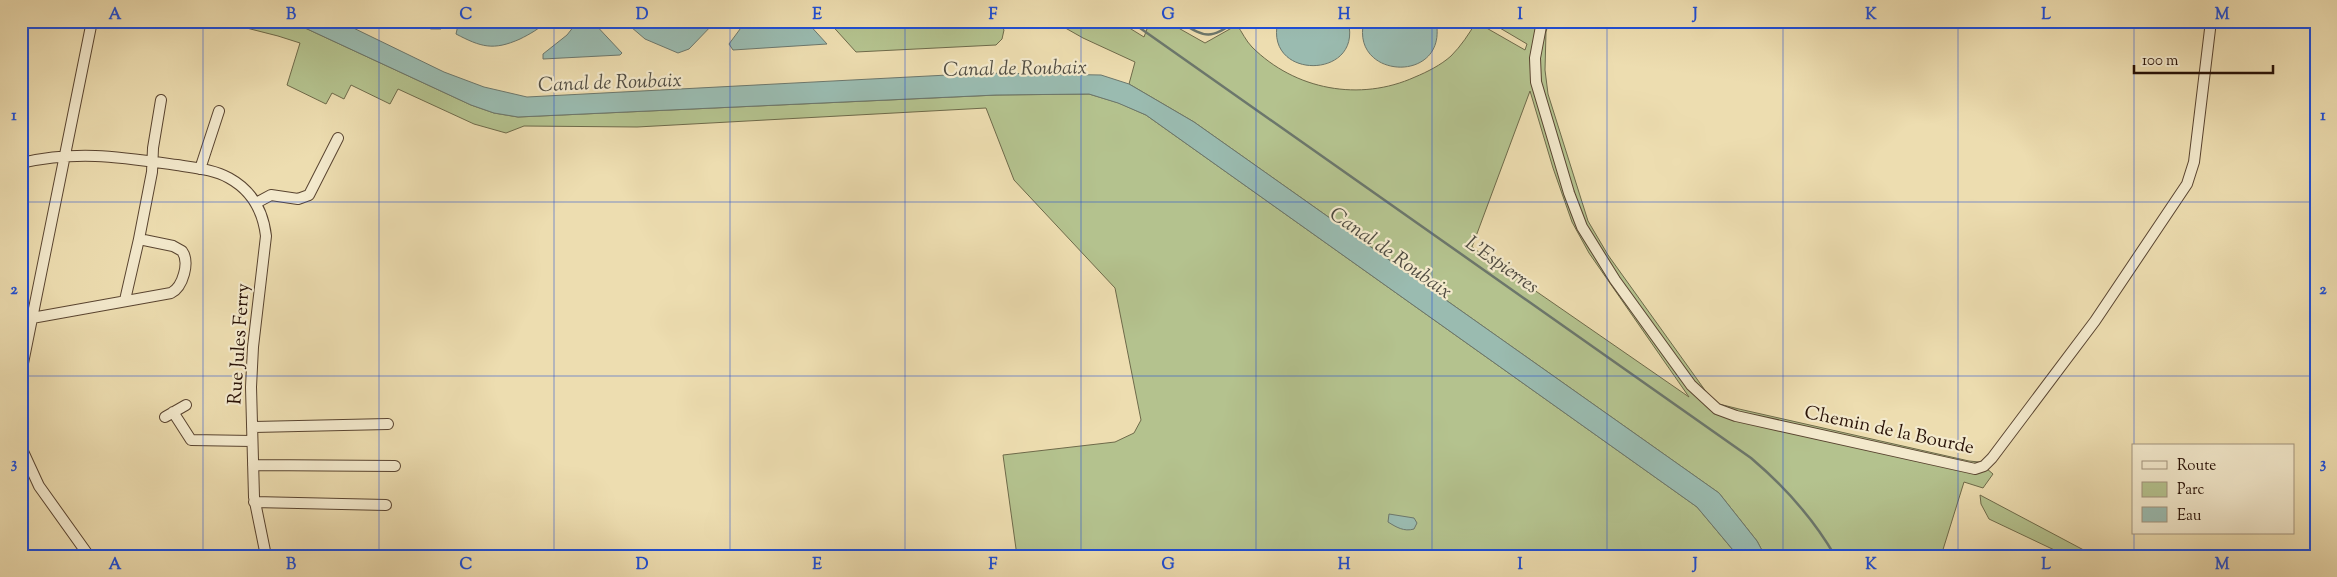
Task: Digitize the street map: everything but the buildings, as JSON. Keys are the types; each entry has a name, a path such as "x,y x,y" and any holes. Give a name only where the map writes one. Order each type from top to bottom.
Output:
{"street":[{"path":"21,373 92,21"},
{"name":"Chemin de la Bourde","path":"1542,21 1535,58 1536,82 1579,221 1615,280 1698,393 1717,409 1736,416 1975,469 1984,466 1992,458 2061,368 2109,301 2186,184 2194,162 2211,21"},
{"path":"125,300 139,239 161,100"},
{"path":"200,169 218,111"},
{"path":"256,203 271,194 298,199 309,195 338,138"},
{"name":"Rue Jules Ferry","path":"21,163 64,155 106,155 200,169 228,177 244,189 256,203 265,228 266,246 252,367 252,441 254,502 266,556"},
{"path":"32,318 171,293 179,287 186,261 182,251 173,246 139,239"},
{"path":"186,405 169,415 191,440 252,441"},
{"path":"252,427 388,424"},
{"path":"21,447 39,486 89,556"},
{"path":"253,465 395,466"},
{"path":"254,502 386,506"}],"green space":[{"path":"219,21 290,21 471,105 494,113 518,117 997,95 1089,94 1119,103 1146,115 1697,507 1738,556 1017,556 1003,455 1115,442 1134,433 1141,420 1115,288 1014,180 986,108 637,127 524,126 506,133 474,124 398,89 390,104 351,85 344,99 332,93 326,104 287,85 300,43"},
{"path":"828,21 998,21 1004,30 1002,39 996,45 856,52"},
{"path":"1053,21 1118,21 1144,37 1150,21 1166,21 1205,43 1237,25 1252,47 1269,62 1288,73 1308,82 1329,88 1351,90 1394,85 1434,68 1455,52 1476,22 1525,50 1527,44 1488,21 1549,21 1546,32 1545,70 1548,94 1588,221 1608,255 1707,393 1719,404 1979,462 1993,474 1983,488 1964,482 1941,556 1765,556 1757,541 1719,493 1194,122 1129,84 1135,62 1083,38","holes":["1530,91 1553,168 1572,222 1589,253 1689,397 1472,247"]},
{"path":"1980,495 2095,556 2067,556 1989,519 1981,504"}],"water":[{"path":"290,21 339,21 444,72 484,87 527,97 986,73 1101,75 1129,84 1194,122 1719,493 1757,541 1765,556 1738,556 1697,507 1146,115 1118,103 1089,94 996,95 518,117 494,113 471,105"},
{"path":"412,21 447,21 441,29 431,29"},
{"path":"459,21 547,21 534,31 511,43 487,46 456,34"},
{"path":"578,21 592,21 622,53 620,55 543,59 543,54 567,35"},
{"path":"624,21 716,21 689,49 678,53 645,39"},
{"path":"746,21 806,21 827,44 733,50 729,44"},
{"path":"1278,21 1348,21 1349,40 1342,54 1329,63 1313,66 1298,63 1285,55 1277,41"},
{"path":"1364,21 1436,21 1436,42 1428,56 1415,65 1399,67 1384,64 1371,55 1363,41"},
{"path":"1389,514 1414,518 1417,523 1414,529 1400,528 1388,522"}],"waterway":[{"name":"L'Espierres","path":"1130,21 1751,458 1797,503 1835,556"},
{"path":"1178,21 1195,31 1208,34 1220,31 1237,21"}],"water label":[{"name":"Canal de Roubaix","path":"1015,70"},
{"name":"Canal de Roubaix","path":"610,84"},
{"name":"Canal de Roubaix","path":"1390,254"}]}
